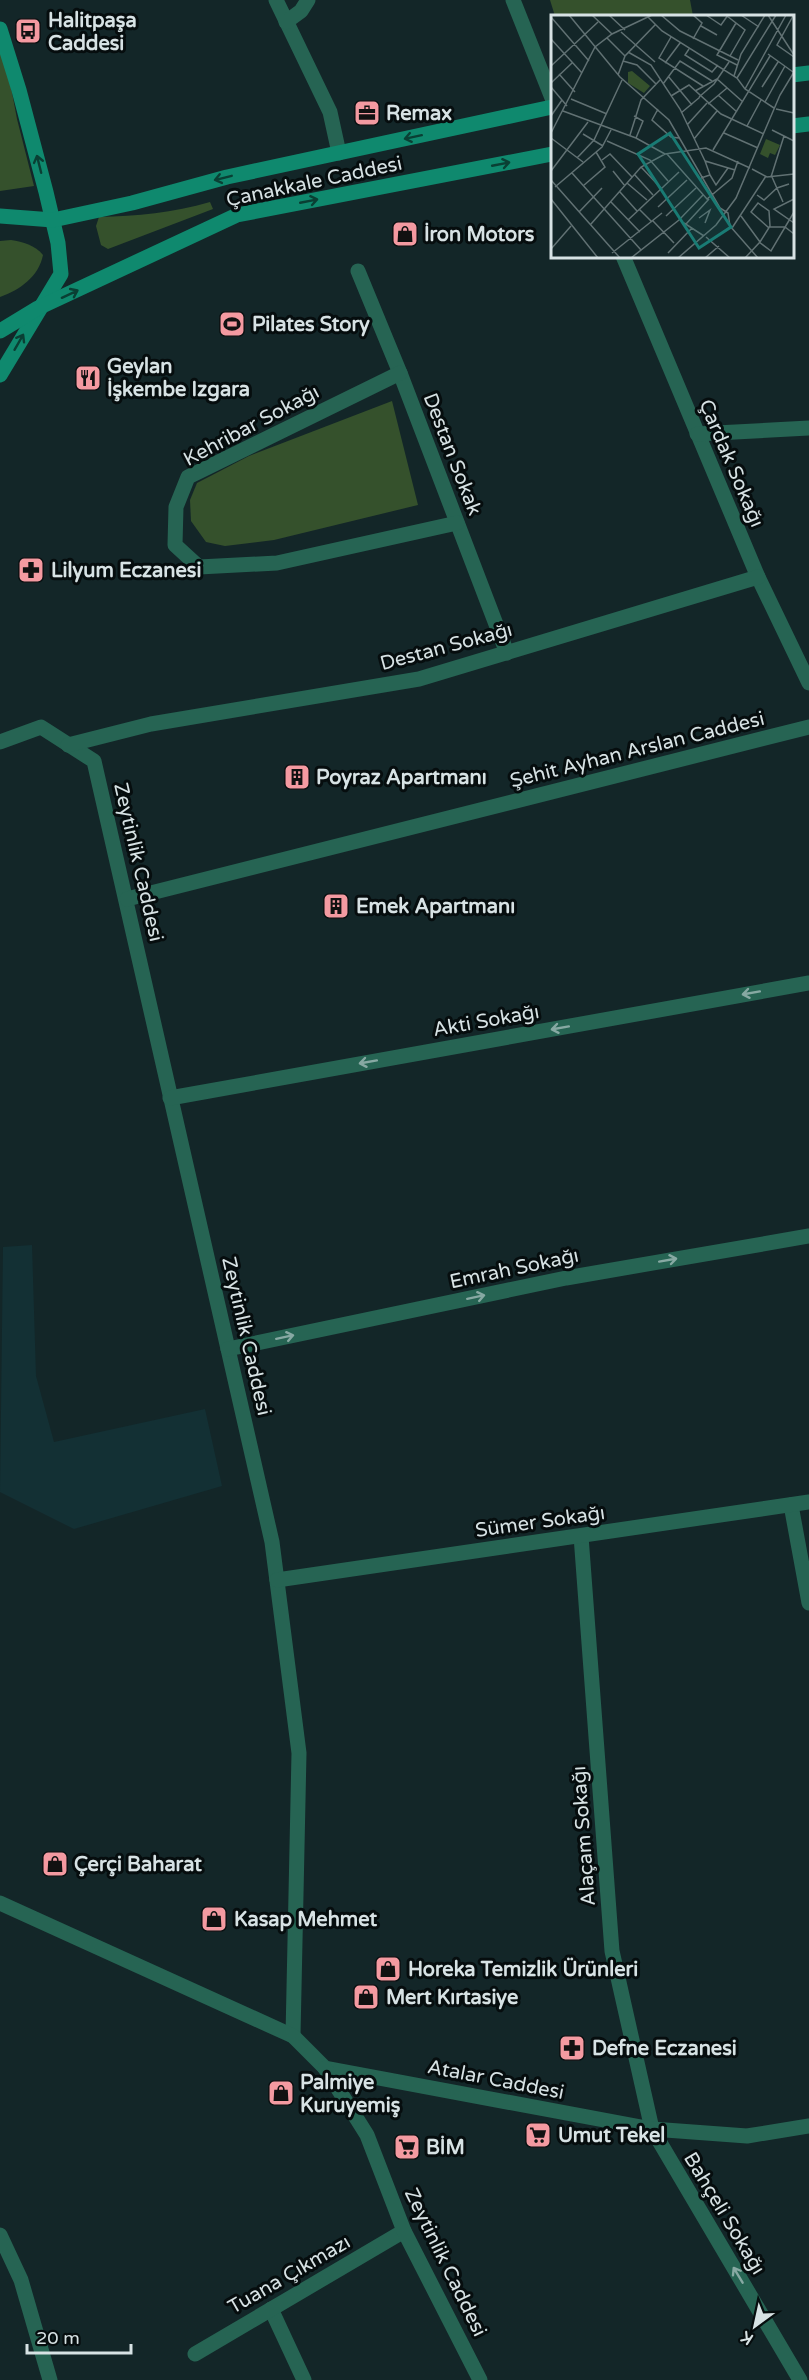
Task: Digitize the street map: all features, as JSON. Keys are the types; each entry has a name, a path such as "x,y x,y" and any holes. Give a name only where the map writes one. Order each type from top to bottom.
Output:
{"main road":[{"path":"0,29 19,90 53,220 61,274 0,375"},
{"path":"794,75 809,73"},
{"name":"Çanakkale Caddesi","path":"0,216 53,220 132,203 227,177 551,107"},
{"path":"794,126 809,124"},
{"name":"Çanakkale Caddesi","path":"0,331 39,308 237,215 551,154"}],"street":[{"path":"276,0 330,112 339,153"},
{"path":"286,22 301,11 308,0"},
{"path":"513,0 551,95"},
{"name":"Çardak Sokağı","path":"623,258 758,577 809,683"},
{"name":"Destan Sokak","path":"358,271 400,373 507,653"},
{"name":"Kehribar Sokağı","path":"400,373 188,477 176,507 175,545 199,567 277,563 457,523"},
{"path":"698,434 809,428"},
{"name":"Destan Sokağı","path":"68,745 151,724 419,679 758,577"},
{"name":"Zeytinlik Caddesi","path":"0,742 41,727 94,761 127,899 170,1098 272,1542 299,1753 293,2036"},
{"name":"Şehit Ayhan Arslan Caddesi","path":"127,899 809,728"},
{"name":"Akti Sokağı","path":"170,1098 809,983"},
{"name":"Emrah Sokağı","path":"228,1349 566,1278 809,1236"},
{"name":"Sümer Sokağı","path":"277,1580 809,1502"},
{"path":"791,1505 809,1603"},
{"name":"Alaçam Sokağı","path":"581,1536 612,1950 652,2129"},
{"path":"0,1903 293,2036 325,2068"},
{"name":"Zeytinlik Caddesi","path":"325,2068 367,2135 404,2231 480,2380"},
{"name":"Atalar Caddesi","path":"325,2068 652,2129 747,2136 809,2126"},
{"name":"Bahçeli Sokağı","path":"652,2129 800,2380"},
{"name":"Tuana Çıkmazı","path":"195,2354 404,2231"},
{"path":"0,2235 21,2280 50,2380"},
{"path":"271,2309 304,2380"}],"shaded area":[{"path":"32,1245 36,1376 54,1442 205,1409 222,1486 74,1529 0,1492 3,1247"}],"green space":[{"path":"550,0 690,0 693,15 555,15"},
{"path":"0,50 4,50 17,119 34,186 0,191"},
{"path":"210,202 213,209 108,249 101,245 96,226 99,217 155,213"},
{"path":"11,240 28,244 43,255 41,263 28,281 0,297 0,241"},
{"path":"392,401 418,505 274,540 225,546 206,542 191,521 190,500 197,483 249,456"}],"place":[{"name":"Halitpaşa Caddesi","path":"28,31"},
{"name":"Remax","path":"367,113"},
{"name":"İron Motors","path":"405,234"},
{"name":"Pilates Story","path":"232,324"},
{"name":"Geylan İşkembe Izgara","path":"88,378"},
{"name":"Lilyum Eczanesi","path":"31,570"},
{"name":"Poyraz Apartmanı","path":"297,777"},
{"name":"Emek Apartmanı","path":"336,906"},
{"name":"Çerçi Baharat","path":"55,1864"},
{"name":"Kasap Mehmet","path":"214,1919"},
{"name":"Horeka Temizlik Ürünleri","path":"388,1969"},
{"name":"Mert Kırtasiye","path":"366,1997"},
{"name":"Defne Eczanesi","path":"572,2048"},
{"name":"Palmiye Kuruyemiş","path":"281,2093"},
{"name":"Umut Tekel","path":"538,2135"},
{"name":"BİM","path":"407,2147"}]}
